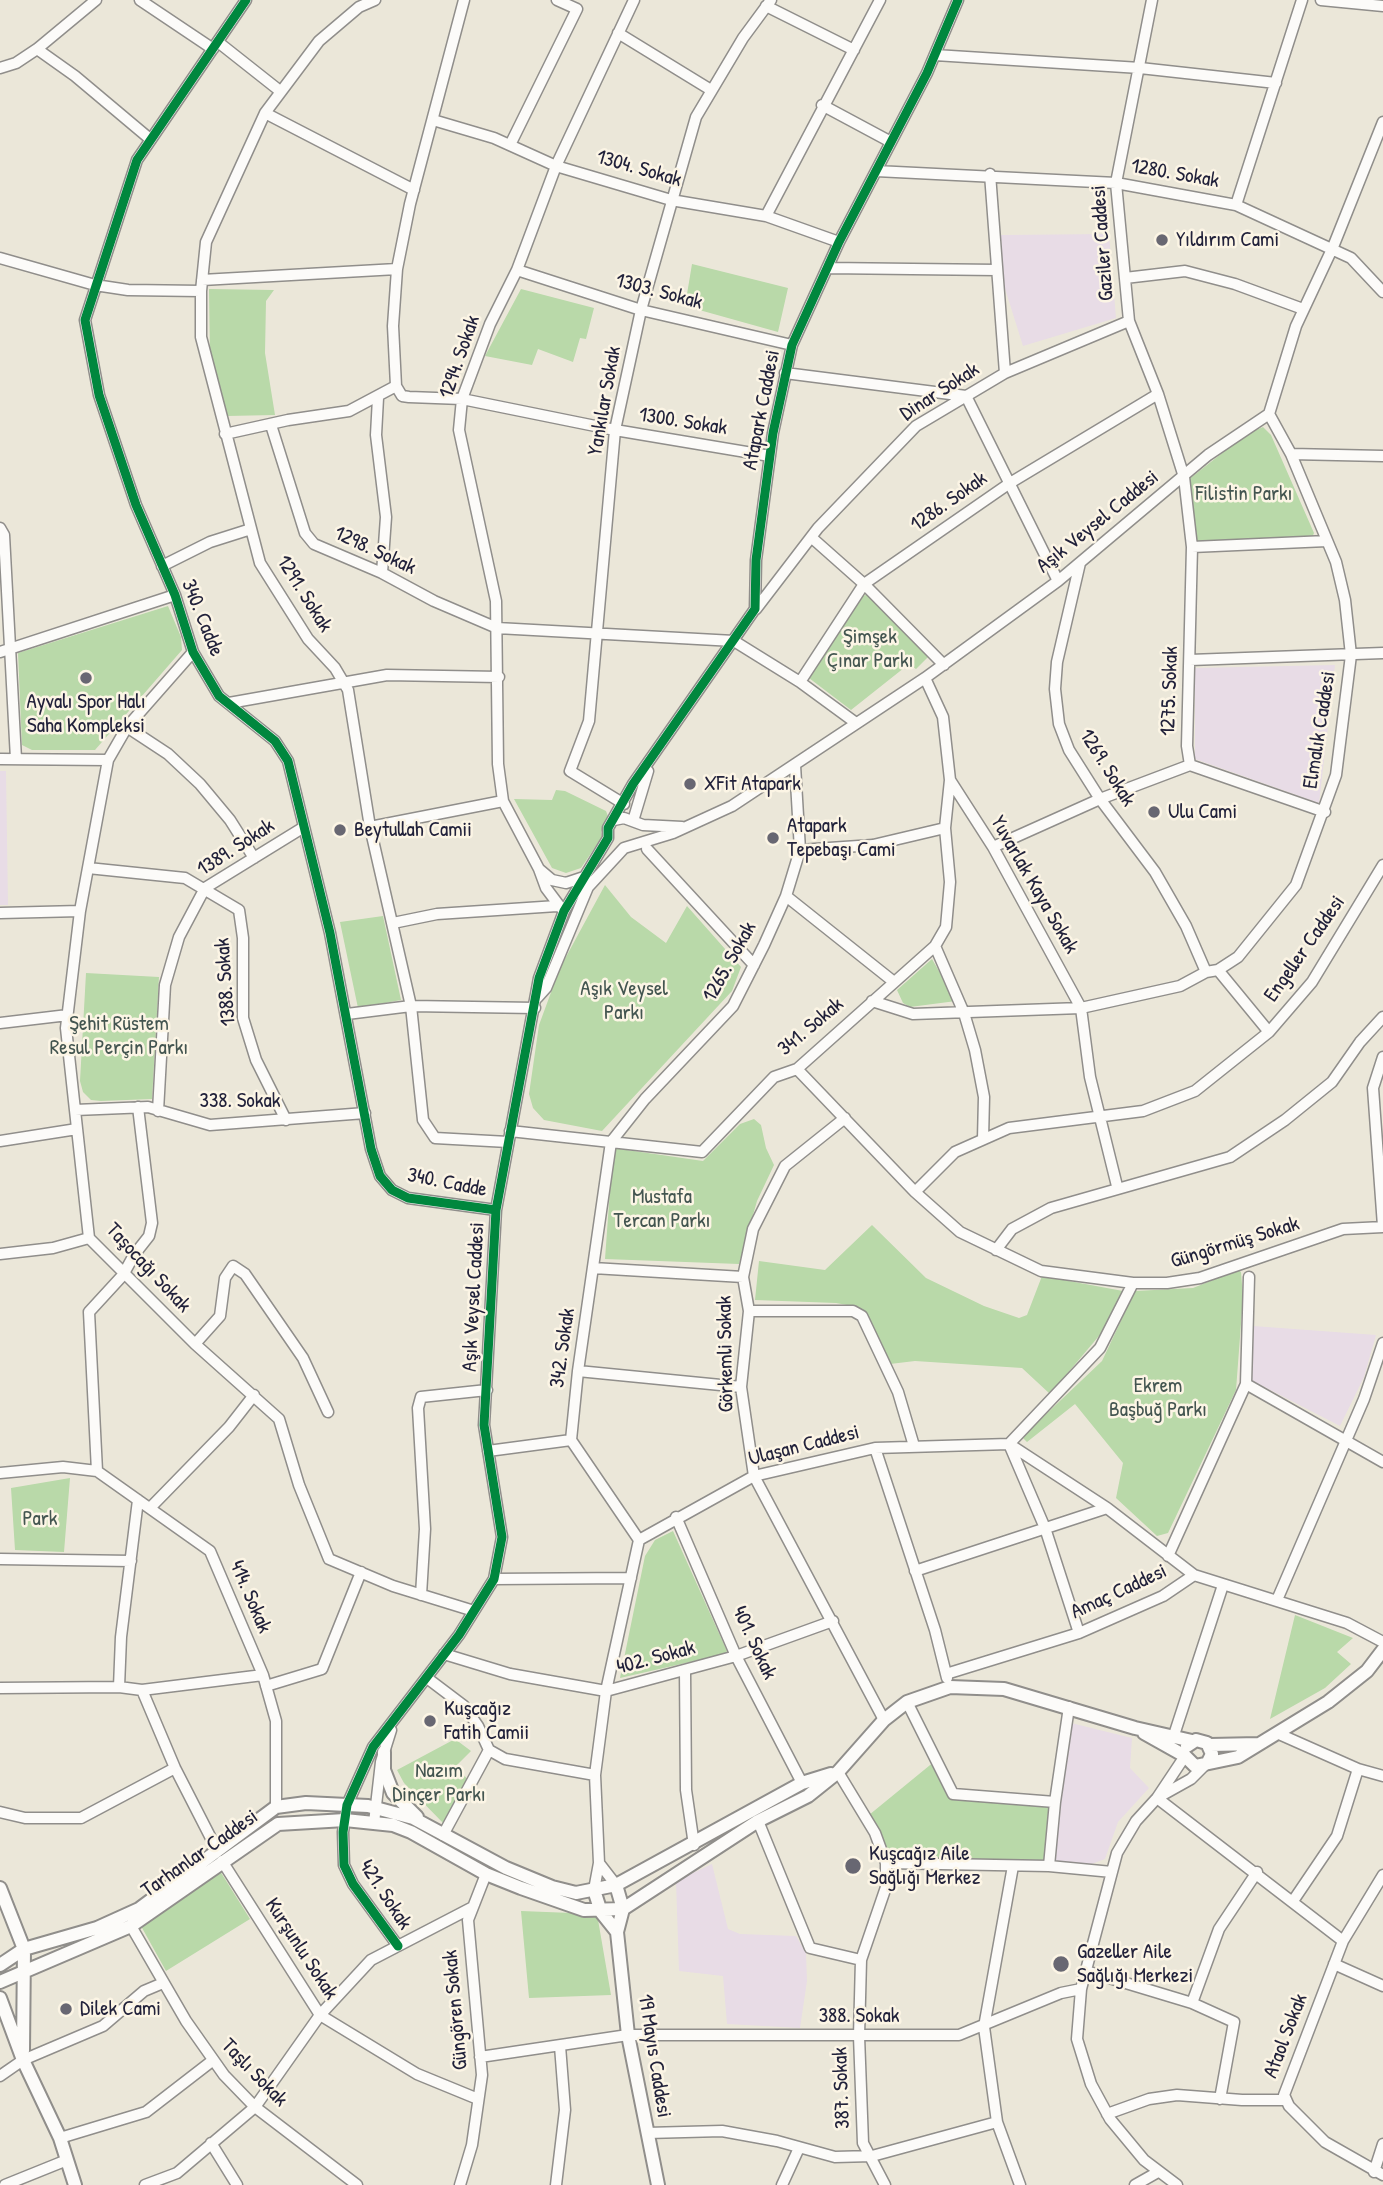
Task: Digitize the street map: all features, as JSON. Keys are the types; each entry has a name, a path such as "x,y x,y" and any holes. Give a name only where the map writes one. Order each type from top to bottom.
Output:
{"main road":[{"path":"1262,1744 1209,1745 1200,1740 1192,1741 1187,1746 1185,1756 1195,1766 1238,1757 1262,1744 1279,1734 1367,1671 1383,1650"},
{"name":"Tarhanlar Caddesi","path":"0,1965 24,1949 97,1928 139,1909 219,1855 278,1824 345,1821 374,1823 411,1832 486,1874 584,1910 601,1912 623,1909 758,1821 808,1796 838,1772 884,1720 907,1702 950,1687 1004,1689 1135,1728 1192,1741"},
{"name":"Tarhanlar Caddesi","path":"1135,1728 1185,1756"},
{"path":"1208,1762 1212,1754 1209,1745"},
{"path":"384,1752 384,1770 393,1793 408,1810 437,1831"},
{"name":"Tarhanlar Caddesi","path":"0,1982 131,1926 276,1807 306,1803 375,1807 413,1818 506,1868 552,1887 576,1893 616,1885 694,1845 802,1783 838,1772"},
{"path":"616,1885 623,1909 617,1932"},
{"path":"0,1888 24,1949 26,1970 23,2060"},
{"path":"594,1890 601,1912 617,1932"},
{"name":"19 Mayıs Caddesi","path":"617,1932 628,2035 659,2185"},
{"path":"0,1998 23,2060 60,2138 75,2185"}],"street":[{"path":"0,68 16,63 37,49 96,0"},
{"path":"140,0 215,45 280,91"},
{"name":"340. Cadde","path":"246,0 137,160 94,285 85,320 99,395 135,505 174,596 193,652 219,696 275,741 288,761 347,1014 371,1149 380,1177 392,1190 408,1198 496,1210"},
{"name":"1291. Sokak","path":"375,0 359,7 319,41 265,113 206,242 201,285 201,337 261,563 308,639 335,668 348,690 370,827 411,1006 423,1120 435,1138 509,1136"},
{"path":"225,434 349,411 378,398 396,386 393,326 397,269 414,190 464,0"},
{"path":"510,145 577,9 557,0"},
{"name":"1294. Sokak","path":"560,908 503,801 498,764 496,601 459,430 462,399 490,324 517,270 556,166 634,0"},
{"path":"766,216 822,105 880,0"},
{"name":"Atapark Caddesi","path":"755,609 756,560 770,456 792,345 839,242 935,55 958,0"},
{"name":"Gaziler Caddesi","path":"1152,0 1116,183 1129,321 1158,394 1184,477"},
{"path":"1236,205 1302,0"},
{"path":"1321,0 1383,6"},
{"path":"769,3 854,50"},
{"name":"Yankılar Sokak","path":"624,804 570,771 589,721 615,430 641,310 696,117 769,3"},
{"path":"618,33 711,90"},
{"path":"37,49 75,76 150,139"},
{"path":"935,55 1140,68 1276,83"},
{"path":"822,105 891,142"},
{"path":"265,113 414,190"},
{"name":"1304. Sokak","path":"433,120 510,145 556,166 671,200 766,216 839,242"},
{"path":"1269,414 1303,309 1333,247 1383,122"},
{"name":"1280. Sokak","path":"876,171 990,174 1116,183 1236,205 1333,247"},
{"path":"990,174 1005,373"},
{"path":"1333,247 1351,258 1383,292"},
{"path":"0,258 94,285 128,290 397,269"},
{"path":"827,268 997,270"},
{"name":"1303. Sokak","path":"517,270 641,310 792,345"},
{"path":"1125,278 1185,271 1235,284 1303,309"},
{"name":"Dinar Sokak","path":"755,609 811,537 916,426 1005,373 1129,321"},
{"path":"785,373 966,396 1058,581"},
{"name":"1300. Sokak","path":"396,386 402,396 462,399 615,430 770,456"},
{"name":"1286. Sokak","path":"800,682 864,584 1010,483 1158,394"},
{"path":"378,398 376,435 386,517 382,573"},
{"name":"Elmalık Caddesi","path":"872,1001 913,1014 1081,1008 1180,986 1206,972 1218,970 1238,957 1296,886 1325,812 1336,775 1351,655 1345,600 1327,541 1291,454 1269,414"},
{"name":"Aşık Veysel Caddesi","path":"536,1003 546,988 588,887 629,846 732,806 925,678 1058,581 1208,455 1269,414"},
{"name":"1298. Sokak","path":"271,425 305,533 314,544 497,628"},
{"path":"1291,454 1383,456"},
{"name":"1275. Sokak","path":"1184,477 1192,547 1187,747 1190,765 1325,812"},
{"path":"0,528 4,535 5,651 16,759"},
{"path":"162,566 210,541 251,529"},
{"path":"811,537 864,584 944,665"},
{"path":"1192,547 1327,541"},
{"name":"1269. Sokak","path":"1080,562 1057,662 1055,689 1059,723 1069,750 1100,799 1156,872 1186,926 1206,972"},
{"path":"5,651 174,596"},
{"path":"614,820 643,768 755,609"},
{"path":"497,628 598,631 734,641 800,682 856,723"},
{"name":"Taşocağı Sokak","path":"193,652 127,727 108,760 80,911 66,1028 89,1238 123,1275 195,1344 279,1419 299,1485 329,1559 421,1595 474,1611"},
{"path":"1190,660 1383,653"},
{"path":"229,702 387,676 499,677"},
{"name":"Yuvarlak Kaya Sokak","path":"925,678 943,717 950,780 993,847 1081,1008 1090,1077 1117,1186"},
{"path":"127,727 168,754 200,784 230,820 254,858"},
{"path":"608,838 615,846 629,846 638,830 633,821 640,789 655,754"},
{"path":"0,759 108,760"},
{"name":"1265. Sokak","path":"611,1142 645,1099 733,1006 754,965 786,897 800,850 795,765"},
{"path":"993,847 1100,799 1190,765"},
{"name":"341. Sokak","path":"509,1136 611,1142 702,1152 774,1077 797,1069 935,946 946,927 950,882 945,828 950,780"},
{"path":"370,827 503,801"},
{"name":"Aşık Veysel Caddesi","path":"345,1821 347,1805 373,1747 427,1678 495,1578 502,1537 484,1425 496,1210 539,978 560,908 608,838 608,828 614,820 624,818 661,827 686,826"},
{"name":"1389. Sokak","path":"158,1111 164,985 179,937 205,888 304,827"},
{"path":"800,850 873,845 945,828"},
{"path":"648,849 754,965"},
{"name":"Engeller Caddesi","path":"915,1192 956,1152 1009,1128 1143,1111 1195,1091 1269,1032 1312,982 1383,865"},
{"name":"1388. Sokak","path":"88,868 175,876 205,888 239,910 243,938 243,1018 256,1060 286,1120"},
{"path":"539,869 552,880 566,883 584,876"},
{"path":"786,897 894,982"},
{"path":"393,923 437,914 560,908"},
{"path":"0,914 80,911"},
{"path":"935,946 964,1013 984,1097 983,1139"},
{"path":"1218,970 1269,1032"},
{"path":"347,1014 411,1006 536,1003"},
{"path":"0,1023 68,1016"},
{"path":"996,1250 1012,1229 1051,1208 1117,1186 1230,1157 1285,1120 1332,1082 1360,1042 1383,1017"},
{"path":"1383,1057 1373,1088 1383,1227"},
{"name":"Güngörmüş Sokak","path":"797,1069 915,1192 960,1232 1041,1271 1133,1283 1167,1283 1200,1278 1343,1228 1383,1227"},
{"path":"97,1471 89,1312 123,1275 149,1236 152,1223 138,1107"},
{"name":"338. Sokak","path":"75,1110 138,1107 210,1125 365,1113"},
{"name":"Görkemli Sokak","path":"845,1118 785,1166 753,1228 743,1277 749,1311 741,1387 754,1476 884,1720"},
{"path":"0,1142 77,1129"},
{"name":"342. Sokak","path":"571,1440 578,1371 611,1142"},
{"path":"0,1254 53,1248 89,1238"},
{"path":"195,1344 220,1316 225,1278 233,1266 245,1274 303,1358 328,1412"},
{"path":"593,1268 743,1277"},
{"path":"1168,1556 1246,1384 1249,1277"},
{"path":"1009,1444 1100,1348 1133,1283"},
{"path":"749,1311 853,1311 862,1316 898,1392 914,1446"},
{"path":"1277,1600 1364,1399 1383,1343"},
{"path":"578,1371 741,1387"},
{"path":"1246,1384 1383,1462"},
{"path":"421,1595 425,1529 418,1408 421,1397 487,1390"},
{"path":"150,1508 229,1427 254,1395"},
{"path":"488,1451 571,1440 639,1540 606,1690 595,1775 599,1863 594,1890"},
{"path":"1009,1444 1107,1508 1194,1576"},
{"path":"1009,1444 1045,1528 1079,1633"},
{"name":"Ulaşan Caddesi","path":"639,1540 676,1517 754,1476 875,1448 1009,1444"},
{"path":"875,1448 950,1687"},
{"name":"414. Sokak","path":"0,1473 63,1467 97,1471 210,1551 262,1675 276,1721 276,1807"},
{"path":"119,1687 121,1637 138,1500"},
{"path":"915,1570 1107,1508"},
{"name":"401. Sokak","path":"676,1517 736,1656 802,1783"},
{"path":"0,1559 131,1560"},
{"path":"266,1686 322,1669 361,1572"},
{"name":"Amaç Caddesi","path":"946,1674 1079,1633 1163,1597 1194,1576 1347,1623 1383,1642"},
{"path":"495,1578 631,1578"},
{"path":"1174,1735 1223,1585"},
{"name":"402. Sokak","path":"444,1654 510,1674 606,1690 736,1656 833,1621"},
{"path":"685,1671 686,1790 694,1845"},
{"path":"0,1688 119,1687 142,1690 262,1675"},
{"path":"427,1678 464,1706 478,1726 489,1750 515,1761 595,1775"},
{"name":"Kurşunlu Sokak","path":"142,1690 175,1768 219,1855 320,2015 417,2074 478,2098"},
{"path":"907,1702 953,1794 1055,1802"},
{"path":"1049,1866 1069,1707"},
{"name":"Aşık Veysel Caddesi","path":"374,1823 384,1752 393,1723"},
{"path":"1279,1734 1358,1769 1383,1776"},
{"path":"437,1831 489,1750"},
{"path":"1177,2185 1158,2172 1125,2140 1107,2114 1079,2053 1077,2039 1081,1989 1112,1871 1123,1840 1185,1756"},
{"path":"1157,1797 1191,1779 1208,1762"},
{"path":"0,1812 25,1818 81,1818 175,1768"},
{"path":"1293,1901 1338,1836 1358,1769"},
{"name":"387. Sokak","path":"838,1772 875,1833 886,1863 886,1887 861,1960 859,2036 863,2143 885,2185"},
{"path":"1157,1797 1258,1872 1343,1941"},
{"name":"421. Sokak","path":"345,1821 344,1865 353,1884 398,1946"},
{"path":"758,1821 810,1948 861,1960"},
{"path":"599,1863 616,1885"},
{"path":"886,1863 1049,1866 1112,1871"},
{"path":"1013,1866 984,2027 997,2122 1020,2185"},
{"path":"1192,2003 1219,1929 1258,1872"},
{"name":"Güngören Sokak","path":"460,2185 472,2146 482,2075 468,1920 486,1874"},
{"name":"Ataol Sokak","path":"1378,2174 1325,2142 1285,2100 1286,2085 1343,1941 1383,1875"},
{"path":"145,2185 177,2173 255,2107 320,2015 371,1960 473,1907"},
{"name":"Taşlı Sokak","path":"131,1926 212,2061 255,2107 357,2185"},
{"path":"1334,1964 1383,1986"},
{"path":"1086,1971 1192,2003 1229,2018 1235,2025 1220,2099"},
{"path":"0,2076 23,2060 103,2026 120,2015 145,1991 163,1983"},
{"name":"388. Sokak","path":"480,2057 628,2035 960,2035 984,2027 1032,2004 1081,1989"},
{"path":"556,2185 565,2110 560,2046"},
{"path":"60,2138 146,2112 212,2061"},
{"path":"1107,2114 1162,2096 1285,2100"},
{"path":"647,2133 722,2131 835,2157 872,2156 997,2122"},
{"path":"211,2143 237,2185"},
{"path":"1378,2174 1383,2144"},
{"path":"782,2185 799,2148"},
{"path":"5,2185 67,2160"},
{"path":"1135,2185 1158,2172"}],"shaded area":[{"path":"1109,234 1116,318 1023,346 1002,279 1001,235"},
{"path":"1335,665 1319,803 1195,759 1195,668"},
{"path":"0,771 6,771 8,905 0,905"},
{"path":"1253,1326 1376,1335 1364,1377 1340,1426 1251,1380"},
{"path":"1071,1723 1132,1738 1130,1768 1149,1788 1118,1822 1105,1859 1089,1865 1054,1863 1061,1787"},
{"path":"712,1864 728,1929 740,1934 796,1936 806,1953 807,1981 800,2028 727,2024 723,1976 679,1971 676,1881"}],"green space":[{"path":"692,264 788,288 778,332 685,306"},
{"path":"209,289 274,290 266,301 265,353 275,415 227,416 210,355"},
{"path":"521,289 594,308 586,339 580,338 573,362 538,349 532,365 485,356"},
{"name":"Filistin Parkı","path":"1263,427 1271,435 1314,533 1312,538 1195,541 1188,480 1245,435"},
{"name":"Şimşek Çınar Parkı","path":"868,594 929,656 916,669 909,664 851,710 809,678 863,596"},
{"path":"168,606 181,637 182,650 95,750 32,750 22,745 18,653"},
{"path":"556,790 565,791 606,811 609,819 601,832 602,837 581,868 566,873 552,868 514,799 552,800"},
{"name":"Aşık Veysel Parkı","path":"605,885 631,917 666,943 687,906 741,967 732,991 602,1131 544,1120 533,1108 529,1094 539,1025 560,968"},
{"path":"383,916 401,1000 358,1008 340,922"},
{"path":"932,959 956,1001 910,1007 903,1003 897,990"},
{"name":"Şehit Rüstem Resul Perçin Parkı","path":"86,973 159,977 152,1099 91,1100 83,1092 80,1081"},
{"name":"Mustafa Tercan Parkı","path":"754,1119 761,1125 766,1148 774,1165 757,1201 739,1264 605,1259 613,1148 703,1161 740,1124"},
{"path":"872,1225 926,1278 984,1306 1019,1318 1027,1315 1042,1276 1123,1291 1104,1330 1050,1394 1022,1368 915,1361 890,1364 869,1320 858,1307 836,1303 755,1300 759,1261 825,1270"},
{"name":"Ekrem Başbuğ Parkı","path":"1238,1270 1241,1272 1243,1297 1236,1390 1168,1533 1157,1536 1116,1498 1123,1463 1075,1404 1027,1442 1022,1437 1102,1361 1135,1291 1193,1288"},
{"name":"Park","path":"70,1478 64,1552 15,1550 11,1488"},
{"path":"673,1531 727,1651 725,1654 620,1678 645,1556 655,1540"},
{"path":"1295,1615 1353,1638 1337,1652 1351,1664 1325,1688 1270,1719"},
{"name":"Nazım Dinçer Parkı","path":"455,1739 471,1751 456,1766 469,1781 444,1824 404,1783 397,1770"},
{"path":"935,1761 952,1797 1052,1805 1046,1860 901,1858 887,1851 869,1815"},
{"path":"220,1871 250,1919 166,1971 141,1926"},
{"path":"521,1911 597,1914 611,1995 529,1998"}],"cycle path":[{"path":"246,0 137,160 85,320 99,395 136,505 175,595 193,652 219,696 275,741 288,761 330,933 371,1149 380,1176 392,1190 408,1198 496,1210"},
{"path":"398,1946 353,1884 344,1865 343,1832 347,1805 373,1747 459,1635 494,1579 502,1537 484,1425 496,1210 539,978 564,911 608,838 608,828 633,784 755,609 756,560 773,433 792,345 839,242 927,73 958,0"}],"place":[{"name":"Yıldırım Cami","path":"1162,240"},
{"name":"Ayvalı Spor Halı Saha Kompleksi","path":"86,678"},
{"name":"XFit Atapark","path":"690,784"},
{"name":"Ulu Cami","path":"1154,812"},
{"name":"Beytullah Camii","path":"340,830"},
{"name":"Atapark Tepebaşı Cami","path":"773,838"},
{"name":"Kuşcağız Fatih Camii","path":"430,1721"},
{"name":"Kuşcağız Aile Sağlığı Merkez","path":"853,1866"},
{"name":"Gazeller Aile Sağlığı Merkezi","path":"1061,1964"},
{"name":"Dilek Cami","path":"66,2009"}]}
